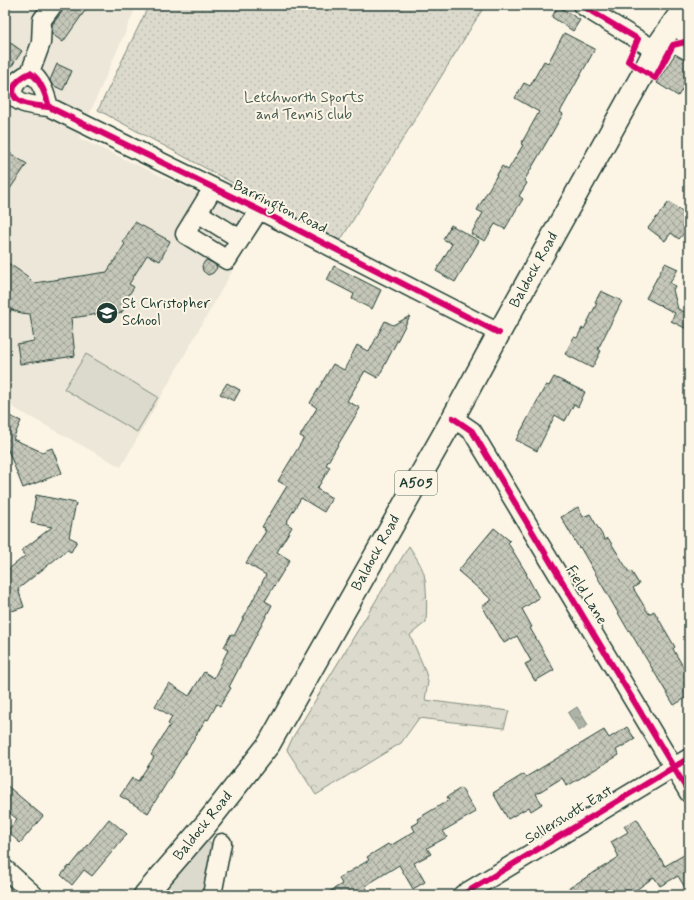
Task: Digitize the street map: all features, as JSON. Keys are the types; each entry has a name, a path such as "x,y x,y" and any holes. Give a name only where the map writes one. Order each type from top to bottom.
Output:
{"main road":[{"name":"Baldock Road","path":"145,895 207,823 269,744 453,418 655,50 680,14"}],"street":[{"path":"49,107 46,95 38,80 30,73 41,43 42,20 53,5"},
{"path":"582,5 655,50"},
{"path":"680,14 689,38"},
{"name":"Barrington Road","path":"30,73 20,78 10,99 31,105 49,107 259,210 499,333"},
{"path":"213,188 185,234 227,260 259,210"},
{"path":"198,212 240,239"},
{"name":"Field Lane","path":"453,418 472,431 689,794"},
{"name":"Sollershott East","path":"462,895 689,758"},
{"path":"212,895 222,843"},
{"path":"5,869 34,895"}],"shaded area":[{"name":"St Christopher School","path":"5,5 137,5 79,138 260,222 121,467 5,403"}],"green space":[{"name":"Letchworth Sports and Tennis club","path":"149,5 485,5 340,241 98,110"},
{"path":"86,354 158,397 137,432 64,389"},
{"path":"409,546 423,570 426,585 426,622 410,635 425,670 428,682 425,700 509,711 504,728 419,718 401,743 316,795 287,750 293,737"},
{"path":"207,841 214,847 203,895 160,895"}],"water":[{"path":"577,707 588,725 579,731 568,713"}],"building":[{"path":"67,5 89,5 63,42 52,34 52,25"},
{"path":"558,6 580,20 573,31 552,17"},
{"path":"564,33 595,49 560,112 563,114 524,181 527,183 519,196 523,199 505,229 495,224 485,241 471,234 483,213 477,210 502,166 508,170 523,145 521,144 539,112 515,98 524,83 530,86 544,61 548,63"},
{"path":"5,39 22,51 5,76"},
{"path":"675,54 689,62 689,88 685,85 678,96 657,83"},
{"path":"57,64 72,71 63,90 52,85 50,80"},
{"path":"5,150 27,164 5,196"},
{"path":"669,202 689,217 689,227 679,239 671,233 665,241 648,228"},
{"path":"135,222 170,241 160,261 147,255 129,284 134,287 124,302 128,304 121,313 100,321 99,314 71,318 75,356 20,364 17,344 34,341 30,314 21,313 12,309 5,319 5,261 27,276 34,283 107,272 125,244 123,242"},
{"path":"451,225 479,241 455,282 436,271 452,244 443,239"},
{"path":"207,260 216,265 217,268 213,273 208,275 203,271 202,266"},
{"path":"665,263 678,269 670,283 675,286 673,290 678,309 689,314 689,330 671,321 675,313 646,298"},
{"path":"334,266 381,290 372,309 352,299 354,294 327,280"},
{"path":"601,291 622,301 598,349 601,351 592,368 565,354 574,337 577,338 582,328 584,329 597,303 595,302"},
{"path":"410,316 378,378 365,371 347,401 360,408 326,465 330,467 317,489 332,498 324,512 301,498 286,523 292,527 277,552 290,560 265,601 272,605 229,687 231,688 220,706 217,704 208,720 206,719 148,813 120,796 132,778 138,781 154,757 151,755 170,725 168,724 172,717 155,706 169,683 189,696 204,672 214,678 228,650 224,647 231,634 234,636 266,575 246,563 266,531 264,530 265,528 262,527 287,486 278,481 304,438 300,436 317,408 310,403 333,364 344,370 357,345 369,352 385,321 393,325"},
{"path":"554,377 585,392 578,407 574,404 565,421 555,415 537,451 516,440 546,385 549,386"},
{"path":"227,383 240,390 234,401 220,394"},
{"path":"5,414 21,421 13,439 42,452 52,448 62,473 23,488 8,450 5,457"},
{"path":"36,495 76,503 69,537 77,541 71,552 67,550 18,589 24,607 12,611 8,598 5,598 5,572 25,556 21,551 52,527 31,523"},
{"path":"578,507 583,517 590,514 605,540 608,538 629,572 631,571 639,584 633,588 649,614 654,611 675,647 673,649 689,677 689,696 674,705 561,517"},
{"path":"494,528 510,541 508,543 527,574 539,598 522,609 532,627 530,628 554,670 535,681 525,664 531,661 517,636 504,643 482,606 492,600 458,571"},
{"path":"627,727 635,739 616,750 619,755 567,786 562,778 536,794 542,804 531,811 529,807 508,819 493,793 524,774 526,777 604,730 609,738"},
{"path":"5,784 43,816 20,843 7,831 17,819 5,809"},
{"path":"461,788 476,812 443,831 447,837 427,848 431,854 414,863 425,882 413,889 399,865 365,886 371,895 324,895 342,884 339,878 369,860 367,857 388,844 390,846 415,831 412,826 419,822 417,819 449,800 447,797"},
{"path":"109,819 127,834 92,876 84,870 72,885 61,875 69,866 70,867"},
{"path":"637,819 665,866 689,852 689,894 678,876 660,886 654,877 629,895 558,895 619,857 611,842 628,832 624,826"}],"cycle path":[{"path":"582,5 638,39 628,61 655,78 673,45 689,41"},
{"path":"49,107 42,88 34,76 30,73 17,82 13,93 15,98 20,101 32,105 49,107 259,210 499,333"},
{"path":"453,418 472,431 689,793"},
{"path":"462,895 689,758"}],"place":[{"name":"St Christopher School","path":"107,313"}]}
